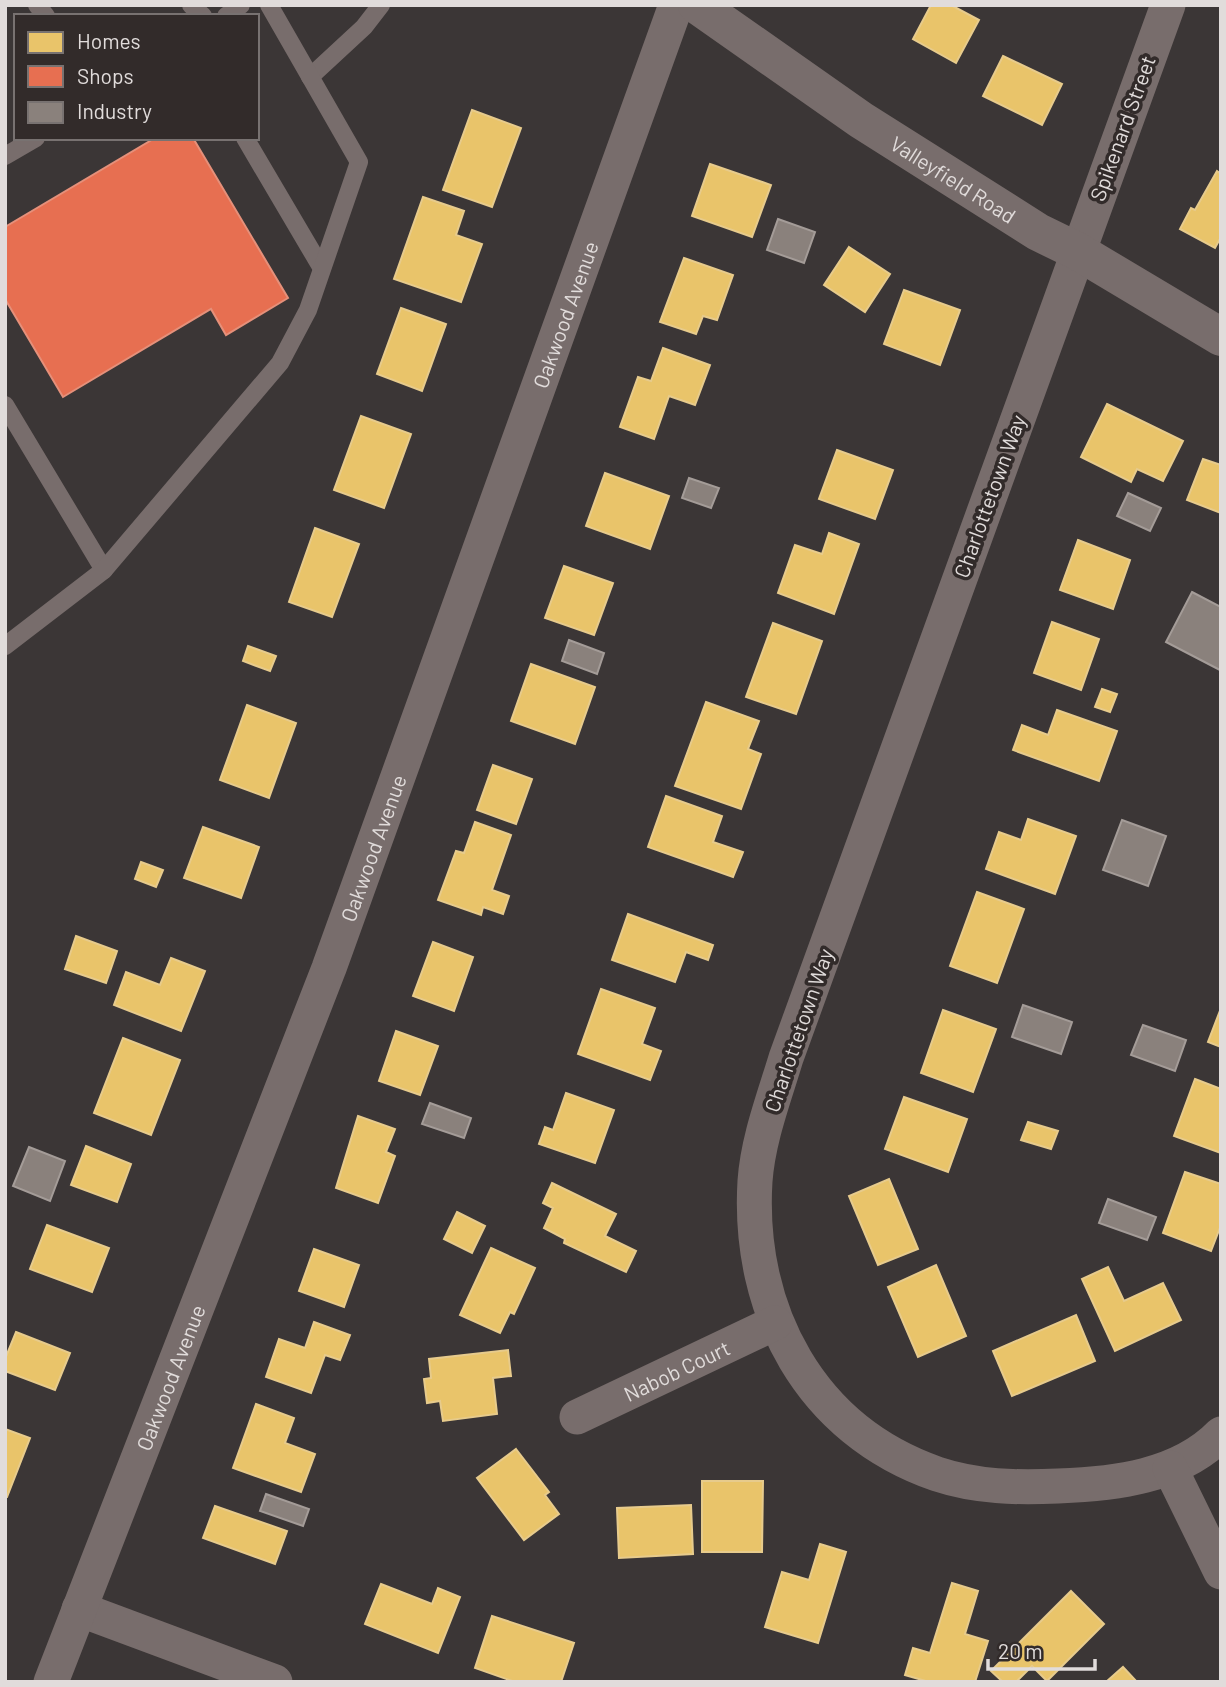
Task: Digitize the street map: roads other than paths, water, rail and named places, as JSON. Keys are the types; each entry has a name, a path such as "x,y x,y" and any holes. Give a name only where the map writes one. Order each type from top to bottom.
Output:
{"street":[{"name":"Oakwood Avenue","path":"51,1682 329,968 676,5"},
{"name":"Valleyfield Road","path":"697,5 861,120 1038,232 1077,251 1221,337"},
{"name":"Spikenard Street","path":"1077,251 1168,5"},
{"name":"Charlottetown Way","path":"1077,251 786,1058 765,1126 755,1179 755,1229 763,1283 775,1323 799,1369 822,1399 869,1439 938,1474 986,1485 1026,1487 1124,1480 1170,1468 1221,1434"},
{"name":"Nabob Court","path":"577,1417 775,1323"},
{"path":"1170,1468 1221,1572"},
{"path":"79,1609 275,1682"}],"lane":[{"path":"5,646 104,570 280,363 307,310 359,162 269,5"},
{"path":"310,77 364,27 381,5"},
{"path":"8,148 30,140"},
{"path":"246,140 321,267"},
{"path":"5,405 104,570"}]}
